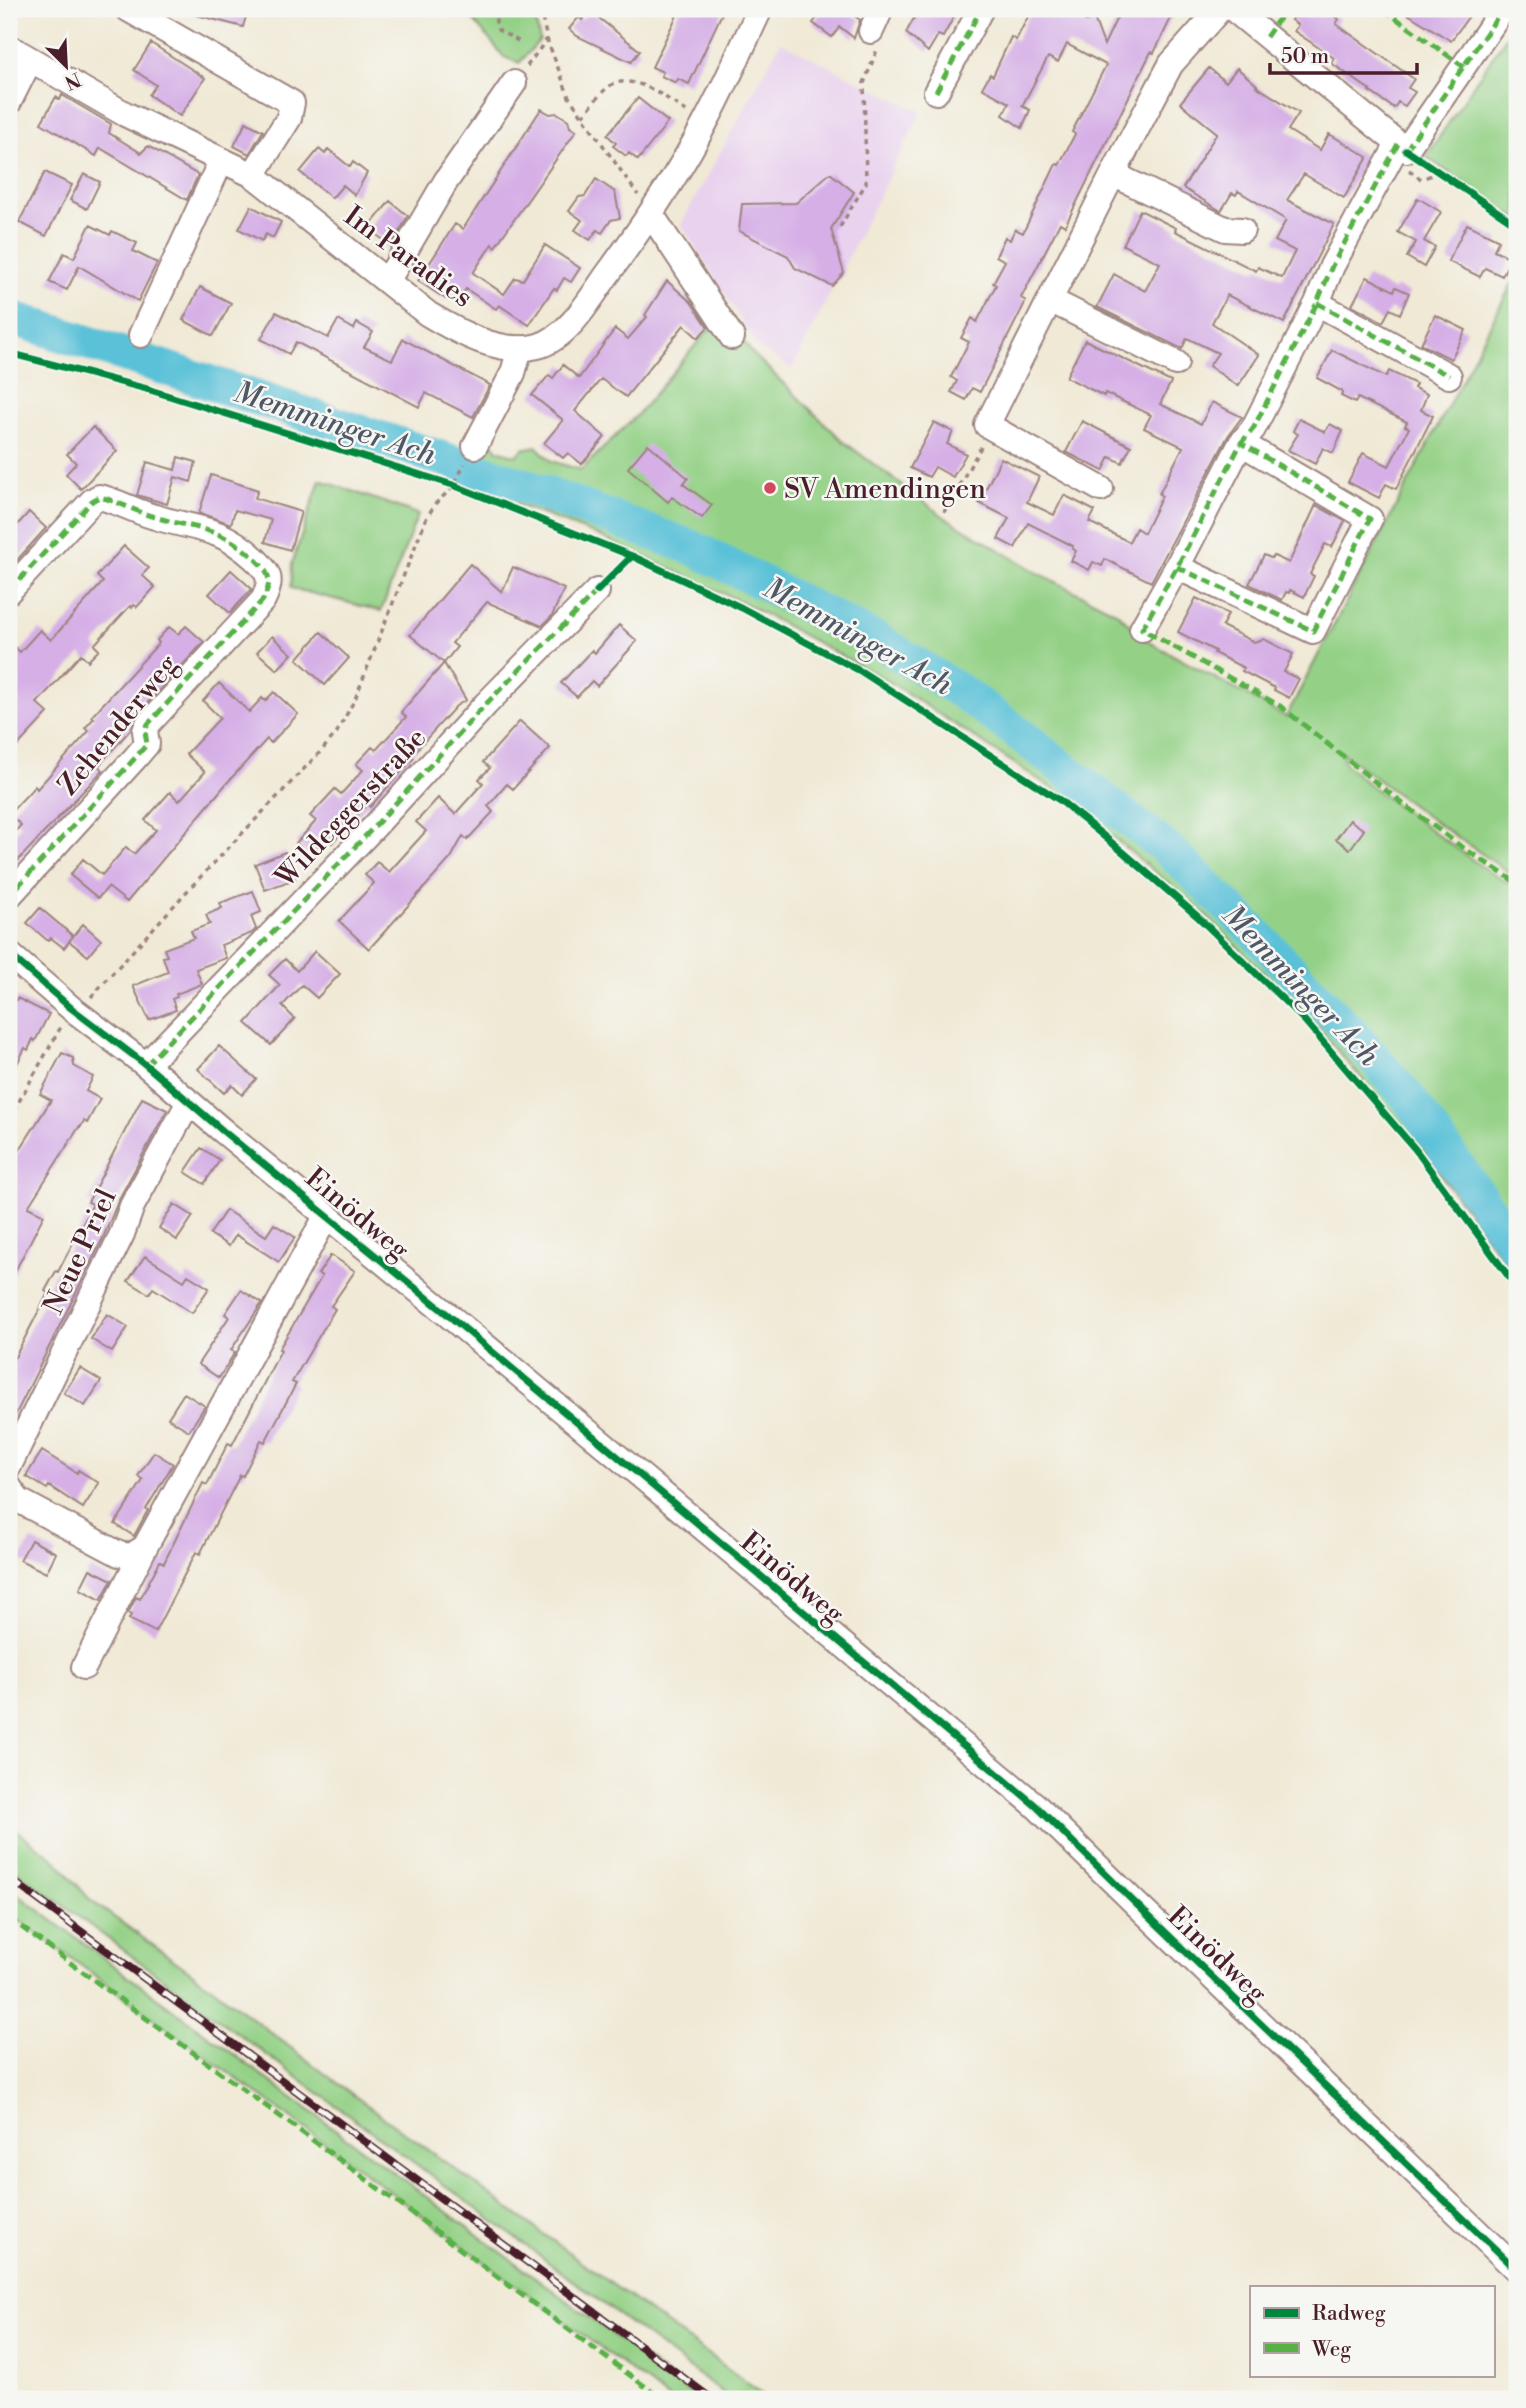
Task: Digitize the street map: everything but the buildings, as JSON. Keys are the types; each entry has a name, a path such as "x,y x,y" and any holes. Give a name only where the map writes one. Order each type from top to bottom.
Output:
{"street":[{"path":"128,9 292,103 289,118 253,174"},
{"name":"Im Paradies","path":"9,47 125,114 253,174 428,314 449,327 495,344 520,348 539,345 555,337 570,323 584,308 652,214 705,123 760,9"},
{"path":"871,31 881,9"},
{"path":"936,92 981,9"},
{"path":"1101,489 987,425 1171,64 1220,9"},
{"path":"1233,9 1402,147"},
{"path":"1142,629 1241,443 1253,429 1317,303 1332,266 1402,147 1503,9"},
{"path":"9,102 30,60"},
{"path":"388,280 446,181 514,83"},
{"path":"141,335 221,161"},
{"path":"1113,174 1225,229 1242,230"},
{"path":"652,214 732,337"},
{"path":"1050,300 1176,363"},
{"path":"1317,303 1449,376"},
{"path":"475,446 513,373 520,348"},
{"path":"1177,567 1313,631 1319,620 1370,519 1241,443"},
{"name":"Zehenderweg","path":"9,591 92,501 99,497 158,519 217,532 249,554 270,578 270,587 263,600 148,724 145,731 146,744 136,757 9,896"},
{"name":"Wildeggerstraße","path":"146,1065 375,826 510,679 597,591"},
{"name":"Einödweg","path":"9,954 1035,1804 1517,2270"},
{"name":"Neue Priel","path":"9,1466 122,1234 132,1206 188,1102"},
{"path":"85,1667 145,1547 327,1215"},
{"path":"9,1488 19,1500 119,1554 131,1556 145,1547"}],"path":[{"path":"493,9 498,30 520,42"},
{"path":"540,9 547,39 569,97 652,214"},
{"path":"514,83 547,39"},
{"path":"840,227 866,183 863,83 873,61"},
{"path":"583,116 611,85 630,81 659,94 705,123"},
{"path":"1402,147 1448,179"},
{"path":"944,512 985,439 987,425"},
{"path":"9,1119 75,1010 323,750 337,732 355,699 426,519 435,504 453,485"}],"shaded area":[{"path":"781,42 921,112 792,369 758,347 681,224"}],"green space":[{"path":"464,9 533,9 540,40 519,63 504,57"},
{"path":"1517,20 1517,219 1426,157"},
{"path":"1517,274 1517,878 1422,813 1341,752 1346,765 1381,794 1488,871 1517,888 1517,1279 1418,1144 1307,1015 1200,910 1064,796 890,682 742,602 597,535 458,482 485,440 491,441 498,450 516,456 523,449 536,446 551,461 581,470 638,414 724,311 751,352 844,442 943,516 1038,573 1116,612 1149,642 1286,717"},
{"path":"320,480 418,514 381,611 291,588 292,564"},
{"path":"9,1825 55,1859 90,1900 769,2399 731,2399 9,1866"},
{"path":"9,1888 698,2399 669,2399 9,1913"}],"waterway":[{"name":"Memminger Ach","path":"9,317 517,483 693,548 879,641 966,695 1171,852 1260,938 1407,1096 1517,1249"}],"railway":[{"path":"9,1878 712,2399"}],"marked path":[{"path":"936,92 981,9"},
{"path":"1266,37 1286,9"},
{"path":"1383,9 1464,67"},
{"path":"1406,150 1503,9"},
{"path":"1398,144 1332,266 1317,303 1253,429 1241,443 1142,629 1280,706 1398,800 1517,883"},
{"path":"1317,303 1449,376"},
{"path":"1177,567 1313,631 1370,519 1241,443"},
{"path":"9,591 92,501 99,497 148,515 218,534 259,563 267,573 269,582 263,600 148,724 145,731 147,744 9,896"},
{"path":"146,1065 375,826 486,704 600,588"},
{"path":"9,1918 662,2399"}],"cycle path":[{"path":"1406,150 1517,225"},
{"path":"9,353 147,389 453,485 632,556 597,591"},
{"path":"632,556 742,608 862,672 1061,801 1123,852 1197,916 1304,1020 1415,1149 1517,1288"},
{"path":"9,954 71,1008 146,1065 447,1314 1035,1805 1517,2270"}],"place":[{"name":"SV Amendingen","path":"770,488"}]}
